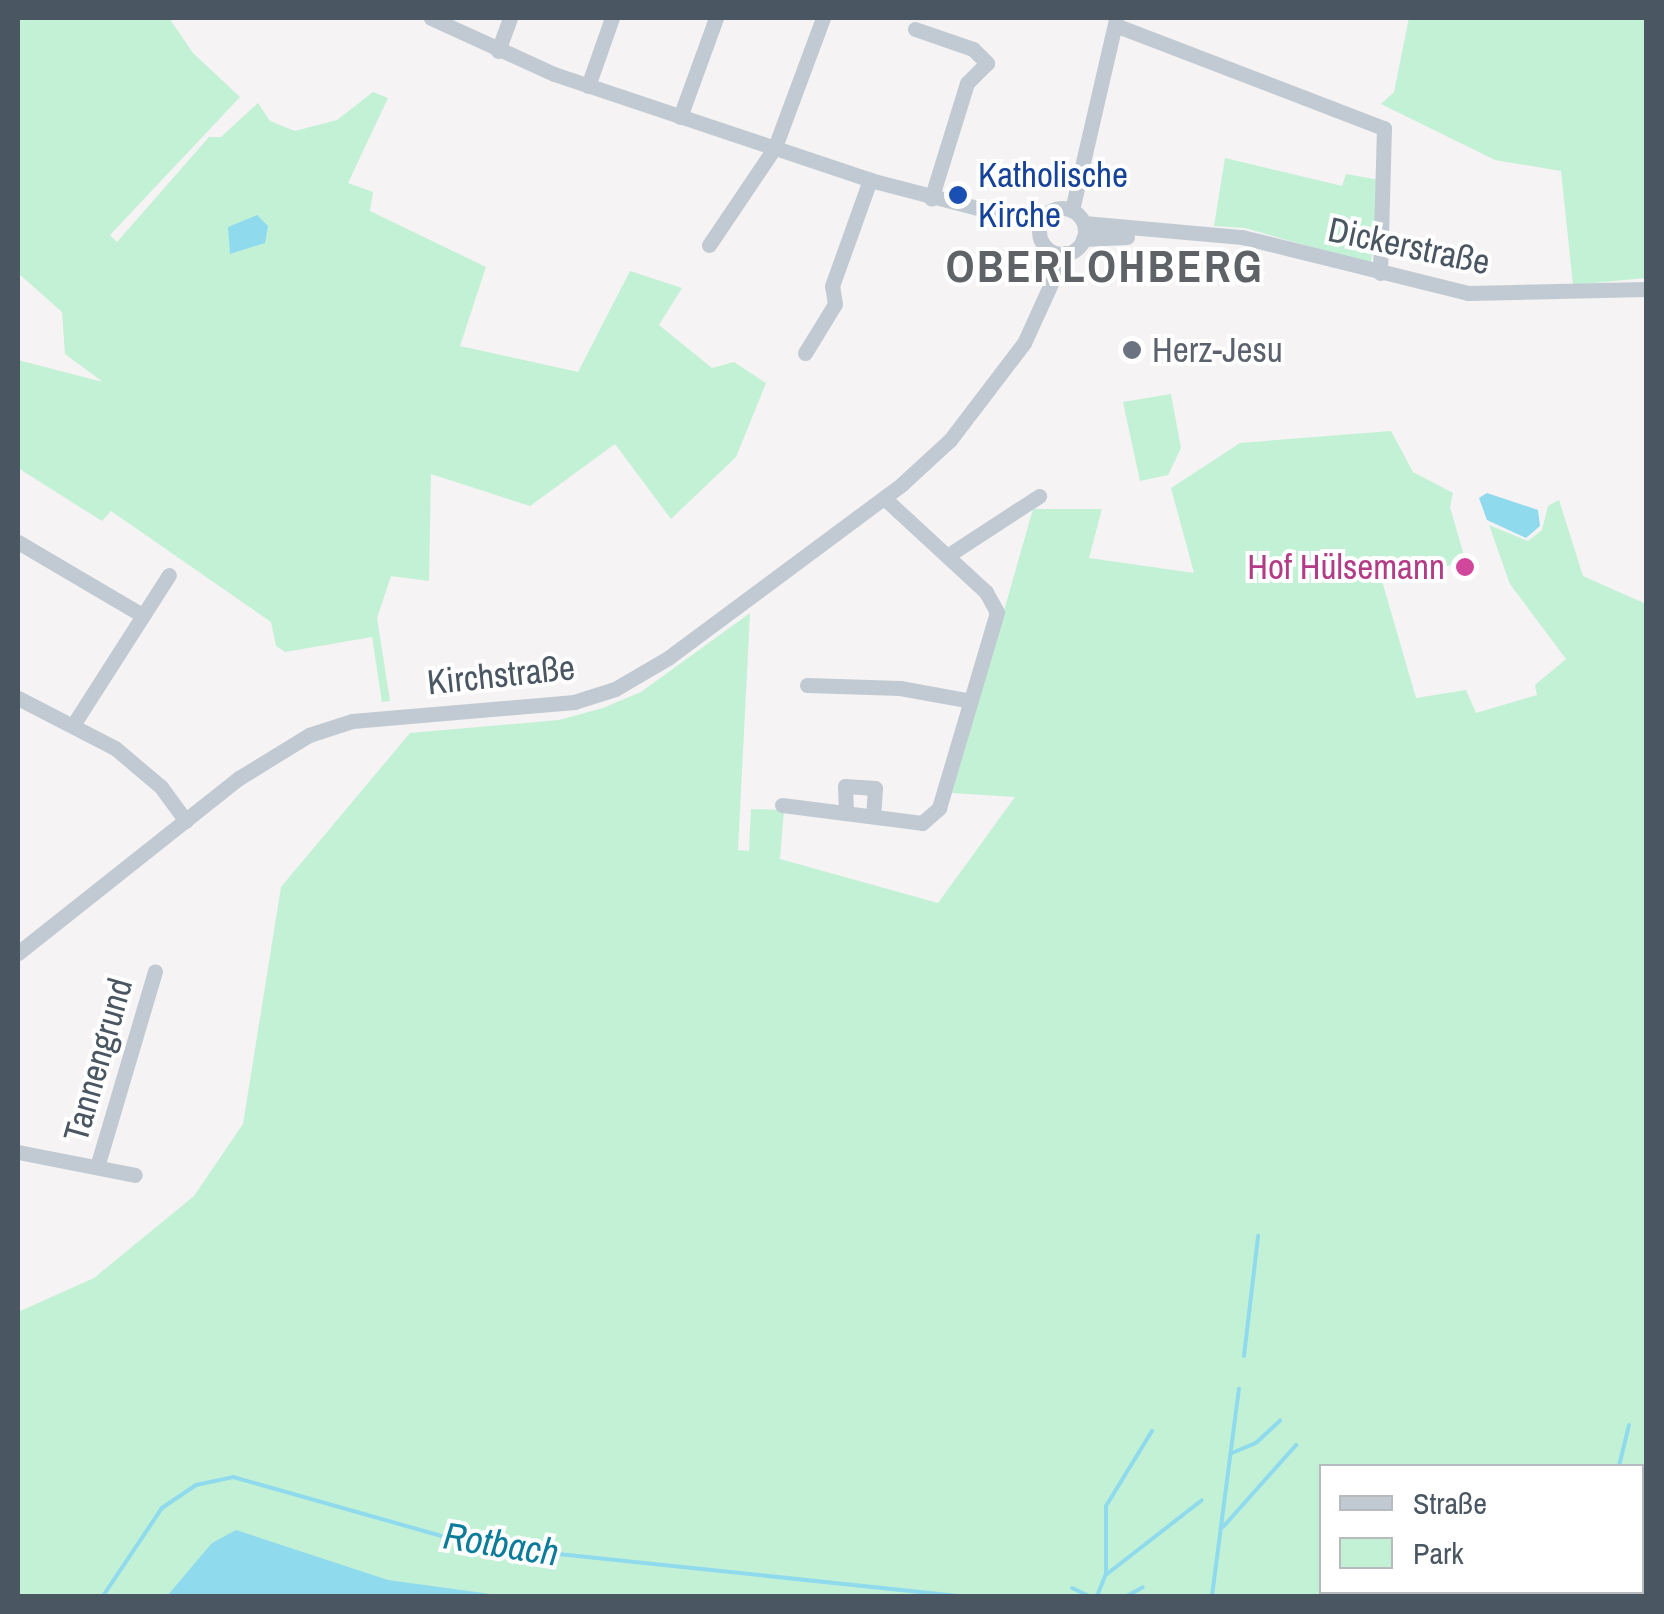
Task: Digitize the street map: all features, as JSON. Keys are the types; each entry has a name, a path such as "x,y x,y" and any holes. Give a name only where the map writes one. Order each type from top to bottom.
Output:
{"street":[{"path":"432,18 498,51 588,86 870,180 992,212 1053,217 1084,231 1065,254 1048,249 1053,217 1090,126 1116,22 1384,128 1380,273"},
{"path":"498,51 510,18"},
{"path":"588,86 612,18"},
{"path":"680,117 716,18"},
{"path":"709,245 775,147 824,18"},
{"path":"914,29 973,49 987,63 967,83 931,199"},
{"path":"806,352 835,304 832,286 870,180"},
{"name":"Dickerstraße","path":"1084,231 1242,238 1380,273 1506,297 1646,289"},
{"name":"Kirchstraße","path":"1035,316 1048,249"},
{"name":"Kirchstraße","path":"18,952 275,753 352,722 574,702 614,689 668,658 884,498 971,417 1035,316 1065,254"},
{"path":"947,556 1039,496"},
{"path":"782,805 922,823 939,808 997,612 947,556 884,498"},
{"path":"18,542 140,614"},
{"path":"72,726 140,614 169,575"},
{"path":"807,684 900,688 971,702"},
{"path":"18,698 114,748 160,786 186,821"},
{"path":"846,813 845,786 875,788 874,816"},
{"name":"Tannengrund","path":"97,1167 155,971"},
{"name":"Tannengrund","path":"18,1152 135,1174"}],"green space":[{"path":"18,18 169,18 193,53 240,97 110,235 117,242 209,137 221,137 258,103 270,121 295,131 337,120 373,92 388,98 348,183 373,192 370,211 486,267 460,346 578,372 630,271 682,288 659,325 712,368 734,362 766,383 736,457 671,519 615,444 530,506 431,474 429,581 391,576 377,618 390,701 382,702 372,637 285,652 276,646 271,622 111,511 102,521 18,468 18,360 103,382 65,354 62,312 18,273"},
{"path":"1409,18 1646,18 1646,278 1573,285 1561,171 1495,160 1381,104 1394,92"},
{"path":"1225,158 1342,186 1346,174 1379,180 1371,264 1245,228 1214,226"},
{"path":"1171,394 1181,448 1168,475 1140,481 1123,402"},
{"path":"1391,431 1413,472 1453,493 1450,507 1465,559 1430,573 1426,563 1382,581 1416,698 1466,690 1476,713 1537,695 1535,685 1566,659 1510,584 1489,525 1528,541 1542,530 1548,506 1559,500 1583,576 1646,604 1646,1596 18,1596 18,1312 94,1278 194,1196 243,1124 281,887 410,733 559,720 603,708 641,692 750,613 738,850 749,851 751,809 784,810 780,859 938,903 1015,797 952,793 1033,509 1102,509 1089,558 1194,573 1171,488 1240,443"}],"water":[{"path":"257,215 268,226 265,243 230,254 228,227"},
{"path":"1487,493 1538,510 1540,526 1526,538 1487,520 1479,498"},
{"path":"236,1530 388,1580 505,1596 167,1596 212,1543"}],"waterway":[{"path":"1244,1356 1258,1236"},
{"path":"1212,1596 1239,1389"},
{"path":"1232,1453 1256,1443 1280,1421"},
{"path":"1619,1464 1629,1425"},
{"path":"1097,1596 1106,1574 1106,1506 1152,1431"},
{"path":"1223,1527 1296,1445"},
{"name":"Rotbach","path":"103,1596 162,1508 196,1485 233,1477 473,1545 960,1596"},
{"path":"1107,1574 1202,1500"},
{"path":"1644,1574 1646,1571"},
{"path":"1127,1596 1143,1587"},
{"path":"1072,1588 1089,1596"},
{"path":"1606,1596 1611,1594"}],"place":[{"name":"Katholische Kirche","path":"958,195"},
{"name":"Herz-Jesu","path":"1132,350"},
{"name":"Hof Hülsemann","path":"1465,567"}],"district":[{"name":"OBERLOHBERG","path":"1105,266"}]}
